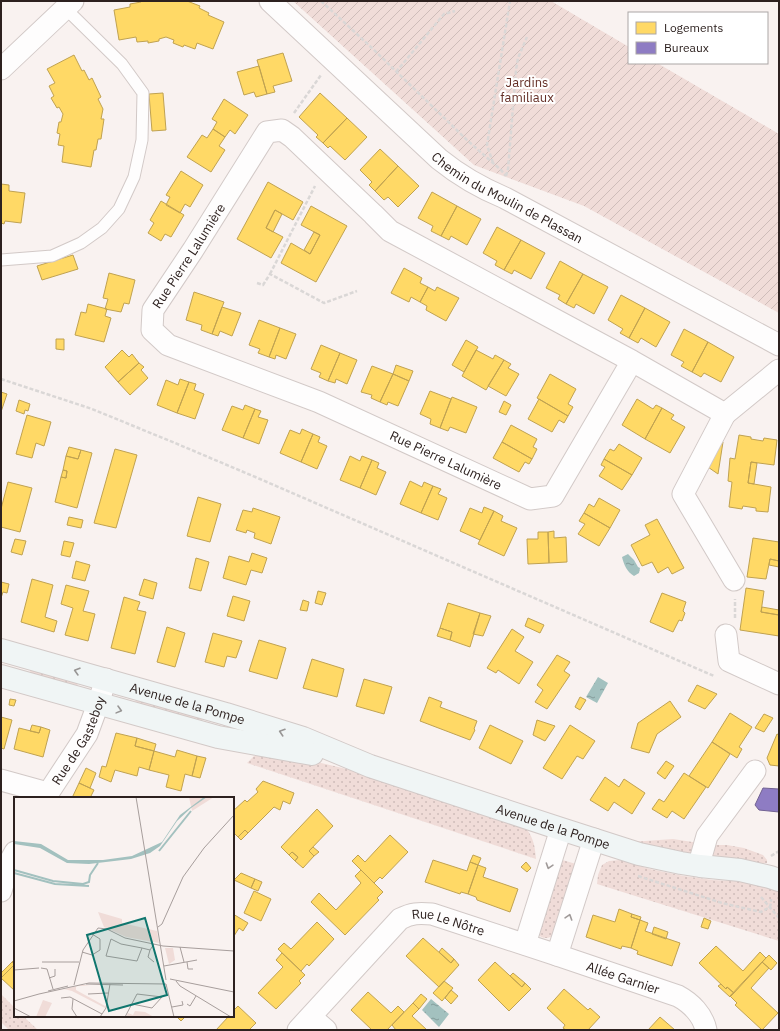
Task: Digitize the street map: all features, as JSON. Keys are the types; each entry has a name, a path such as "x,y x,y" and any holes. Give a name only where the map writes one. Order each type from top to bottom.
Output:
{"street":[{"name":"Chemin du Moulin de Plassan","path":"270,1 439,159 463,177 779,345"},
{"path":"1,69 70,5"},
{"path":"282,130 292,137 390,231 632,361 725,414"},
{"name":"Rue Pierre Lalumière","path":"282,130 267,132 193,250 153,310 152,330 168,345 319,402 530,499 553,496 632,361"},
{"path":"734,580 682,494 725,414 779,370"},
{"path":"726,635 729,661 779,684"},
{"name":"Avenue de la Pompe","path":"1,650 106,679 303,738 370,766 639,854 681,863 740,870 779,880"},
{"name":"Avenue de la Pompe","path":"1,676 218,737 296,750 370,766"},
{"name":"Rue de Gasteboy","path":"46,795 87,734 106,679"},
{"path":"700,866 707,836 755,771"},
{"path":"1,780 46,795"},
{"path":"525,944 561,829"},
{"path":"557,954 594,839"},
{"path":"1,891 10,861 14,854"},
{"name":"Avenue de la Pompe","path":"740,870 772,866 779,863"},
{"name":"Rue Le Nôtre","path":"311,1026 400,919 409,914 432,914 525,944"},
{"name":"Allée Garnier","path":"525,944 678,996 686,1000 701,1017 706,1030"}],"lane":[{"path":"1,260 52,256 81,243 102,228 119,209 134,177 142,140 143,93 122,64 70,5"}],"path":[{"path":"321,1 506,176 508,170 516,70 518,58 527,37"},
{"path":"493,163 487,145 510,1"},
{"path":"396,72 444,14 455,10"},
{"path":"282,130 332,59"},
{"path":"258,283 263,285 270,274 324,168"},
{"path":"270,274 324,303 357,291"},
{"path":"1,379 92,409 161,437 719,678"}],"green space":[{"name":"Jardins familiaux","path":"293,1 551,1 628,46 628,64 659,64 779,134 779,313 584,206 474,165"},
{"path":"32,665 77,679 78,684 75,688 29,676"},
{"path":"138,698 203,718 201,722 136,706 135,702"},
{"path":"254,756 284,757 317,762 355,771 526,828 534,843 536,859 247,763"},
{"path":"673,839 699,843 693,858 631,842"},
{"path":"715,845 727,845 744,848 763,855 767,860 767,863 745,864 711,861"},
{"path":"559,859 576,864 553,936 545,938 537,934"},
{"path":"620,860 650,869 684,876 713,880 749,882 779,889 779,941 597,884 598,875 602,865 609,861"},
{"path":"1,994 14,1007 14,1017 24,1017 38,1030 9,1030 1,1022"}],"water":[{"path":"628,554 640,568 639,573 634,576 628,570 622,557"},
{"path":"598,677 608,683 597,703 586,697"},
{"path":"431,999 449,1014 439,1027 422,1010"}],"building: Logements":[{"path":"141,1 187,1 200,6 199,8 209,13 208,15 224,22 213,49 197,43 195,49 184,45 183,47 173,43 174,40 166,37 159,39 159,41 148,43 148,41 137,42 136,37 119,40 114,10 130,7 130,4"},
{"path":"283,53 292,81 273,86 275,92 267,94 257,60"},
{"path":"74,55 82,71 84,70 89,80 92,78 101,97 98,99 103,109 101,119 104,119 101,139 98,139 96,150 94,150 91,167 62,162 64,146 58,145 60,134 57,133 59,122 61,122 63,114 51,98 54,96 49,86 55,83 47,69"},
{"path":"259,66 267,94 256,97 254,92 244,95 237,72"},
{"path":"163,93 166,130 152,131 149,94"},
{"path":"320,93 347,118 323,143 316,137 318,135 299,117"},
{"path":"224,99 248,115 235,134 230,130 225,137 213,129 217,122 212,119"},
{"path":"347,118 367,137 345,160 330,146 328,148 323,143"},
{"path":"213,129 225,137 219,146 225,150 211,172 187,157 202,135 207,138"},
{"path":"380,149 398,166 375,191 369,185 372,182 360,170"},
{"path":"398,166 419,186 398,207 388,197 384,200 375,191"},
{"path":"181,171 203,185 190,207 185,204 180,213 166,205 170,197 166,195"},
{"path":"268,182 303,202 293,220 275,210 266,228 283,237 271,258 237,239"},
{"path":"1,184 9,185 9,191 25,193 21,223 5,221 4,224 1,223"},
{"path":"432,192 457,206 441,236 431,231 433,226 418,218"},
{"path":"161,201 184,215 171,237 165,234 161,241 148,233 154,223 150,220"},
{"path":"311,206 347,226 316,282 281,263 291,243 310,254 320,235 301,225"},
{"path":"457,206 481,219 467,245 451,236 449,240 441,236"},
{"path":"275,210 282,214 273,232 266,228"},
{"path":"497,227 521,240 504,270 495,265 497,261 483,253"},
{"path":"314,232 320,235 310,254 304,250"},
{"path":"521,240 545,253 531,279 514,270 512,274 504,270"},
{"path":"73,255 78,269 42,280 37,266"},
{"path":"560,261 583,274 566,304 558,299 560,295 546,288"},
{"path":"404,268 422,278 420,283 428,287 420,302 411,297 409,302 391,293"},
{"path":"109,273 135,280 129,304 124,303 121,312 105,309 108,299 103,298"},
{"path":"583,274 608,287 594,314 576,304 574,308 566,304"},
{"path":"428,287 435,291 437,287 459,298 446,321 426,310 427,306 420,302"},
{"path":"194,292 224,302 212,334 201,330 202,325 186,320"},
{"path":"621,295 645,308 629,338 620,333 623,329 608,320"},
{"path":"88,304 107,309 105,316 111,318 104,342 75,335 81,312 86,313"},
{"path":"222,307 241,313 232,336 220,331 218,336 212,334"},
{"path":"645,308 670,322 656,347 641,338 638,343 629,338"},
{"path":"259,320 280,328 269,357 258,353 260,349 249,345"},
{"path":"280,328 296,334 286,359 276,355 275,359 269,357"},
{"path":"684,329 708,342 692,372 681,366 684,362 671,355"},
{"path":"56,339 64,339 64,350 56,349"},
{"path":"466,340 478,347 464,372 452,365"},
{"path":"708,342 734,357 721,382 704,373 701,377 692,372"},
{"path":"321,345 340,353 328,381 319,377 321,373 311,369"},
{"path":"122,350 129,357 132,354 139,363 118,382 105,367"},
{"path":"476,350 493,359 495,355 504,360 486,390 462,376"},
{"path":"340,353 357,360 347,384 336,379 335,383 328,381"},
{"path":"504,360 511,364 508,368 519,374 506,396 488,386"},
{"path":"139,363 144,367 141,370 148,378 130,395 118,382"},
{"path":"396,365 413,371 409,381 393,374"},
{"path":"372,366 393,374 380,402 371,398 372,395 361,392"},
{"path":"393,374 409,381 398,406 388,402 387,405 380,402"},
{"path":"550,374 576,389 568,404 573,407 568,416 537,398"},
{"path":"180,379 189,382 177,413 157,405 166,380 178,385"},
{"path":"189,382 196,384 194,390 204,394 195,419 177,413"},
{"path":"430,391 451,399 440,428 430,424 431,419 420,414"},
{"path":"1,392 7,394 1,412"},
{"path":"452,397 477,407 466,433 450,427 448,431 440,428"},
{"path":"539,399 568,416 564,423 559,420 552,432 528,419"},
{"path":"637,399 653,409 656,405 662,408 645,439 622,425"},
{"path":"19,400 30,404 28,411 25,410 24,414 16,411"},
{"path":"504,401 511,405 506,415 499,412"},
{"path":"245,405 255,409 243,438 222,430 232,406 243,410"},
{"path":"662,408 674,415 671,419 685,427 670,453 645,439"},
{"path":"255,409 261,411 258,417 268,420 259,444 243,438"},
{"path":"27,415 51,422 44,446 36,443 32,458 16,454"},
{"path":"511,425 537,439 533,447 537,449 532,459 502,442"},
{"path":"302,429 313,434 301,462 280,453 290,430 300,434"},
{"path":"313,434 320,437 318,442 327,446 317,469 301,462"},
{"path":"739,435 763,441 764,438 777,440 774,465 751,462 748,483 771,487 768,512 756,511 756,508 743,506 742,509 729,507 732,482 728,481 730,458 735,459"},
{"path":"721,441 723,442 718,474 705,465"},
{"path":"502,442 532,459 529,464 525,462 519,472 493,458"},
{"path":"619,444 642,458 632,475 604,459 610,449 614,451"},
{"path":"69,447 81,450 78,459 66,456"},
{"path":"115,449 137,455 116,528 94,523"},
{"path":"81,450 92,453 77,508 55,502 61,477 66,478 67,471 63,470 66,456 78,459"},
{"path":"350,456 360,461 362,456 372,460 360,488 340,480"},
{"path":"604,459 632,475 622,490 599,476 605,467 601,465"},
{"path":"372,460 379,463 377,468 386,472 376,495 360,488"},
{"path":"751,462 757,463 754,484 748,483"},
{"path":"63,470 67,471 66,478 61,477"},
{"path":"410,481 422,487 424,482 433,486 421,513 400,504"},
{"path":"8,482 32,488 20,532 1,527 1,509"},
{"path":"433,486 441,489 438,494 447,498 438,520 421,513"},
{"path":"198,497 221,504 210,542 187,536"},
{"path":"599,498 620,510 610,528 584,513 589,504 594,507"},
{"path":"484,507 494,511 480,540 460,531 470,508 482,513"},
{"path":"253,508 280,517 271,544 254,538 255,533 247,530 246,533 236,530 243,510 252,512"},
{"path":"494,511 503,516 501,521 517,528 504,556 478,544"},
{"path":"584,513 610,528 599,546 578,534 585,524 579,521"},
{"path":"69,517 83,520 81,528 67,525"},
{"path":"657,519 684,568 672,574 668,567 658,573 652,562 642,566 631,545 650,535 645,525"},
{"path":"554,531 554,538 566,537 567,562 549,563 548,532"},
{"path":"538,532 548,532 549,563 528,564 527,539 538,539"},
{"path":"753,538 779,542 779,561 770,559 766,579 747,577"},
{"path":"15,539 26,541 22,555 11,552"},
{"path":"64,541 74,543 70,557 61,555"},
{"path":"252,553 267,558 262,573 251,570 246,585 223,578 229,556 249,562"},
{"path":"196,558 209,562 201,591 189,588"},
{"path":"770,559 779,561 779,567 769,565"},
{"path":"76,561 90,565 85,581 72,578"},
{"path":"32,579 53,585 45,617 57,621 54,632 21,622"},
{"path":"144,579 157,583 153,599 139,595"},
{"path":"1,582 9,584 7,593 3,592 1,598"},
{"path":"66,585 89,591 83,611 95,614 88,641 65,635 73,608 61,604"},
{"path":"746,588 764,591 761,612 779,615 779,636 740,630"},
{"path":"318,591 326,593 322,605 315,603"},
{"path":"662,593 686,602 683,611 685,613 682,621 679,620 673,632 650,622"},
{"path":"233,596 250,601 244,621 227,616"},
{"path":"124,597 140,602 137,610 146,612 135,654 111,648"},
{"path":"303,600 309,602 307,611 300,610"},
{"path":"448,603 480,613 470,647 450,640 452,632 440,628"},
{"path":"762,607 779,610 779,615 761,612"},
{"path":"480,613 491,616 483,636 473,634"},
{"path":"528,618 544,625 540,633 525,626"},
{"path":"167,627 185,633 175,667 157,662"},
{"path":"440,628 452,632 450,640 437,636"},
{"path":"512,629 524,637 515,651 533,662 519,684 498,670 496,673 487,668"},
{"path":"213,633 242,641 236,658 227,656 224,667 205,662"},
{"path":"259,640 286,648 277,679 249,671"},
{"path":"557,655 570,662 564,671 570,675 547,709 535,702 543,690 537,685"},
{"path":"312,659 344,669 337,697 303,688"},
{"path":"364,679 392,687 384,714 356,706"},
{"path":"697,685 717,694 705,709 688,701"},
{"path":"429,697 442,702 440,707 477,721 475,730 470,740 420,721"},
{"path":"580,697 586,700 580,710 575,707"},
{"path":"10,699 16,700 14,706 9,705"},
{"path":"670,701 681,717 657,734 649,753 631,748 638,723"},
{"path":"730,713 752,727 739,747 742,749 737,758 712,742"},
{"path":"764,714 773,718 764,732 755,728"},
{"path":"1,717 12,720 4,749 1,748"},
{"path":"537,720 555,726 545,741 533,735"},
{"path":"32,725 41,727 39,733 30,731"},
{"path":"490,725 523,741 511,764 479,748"},
{"path":"570,725 595,741 583,759 577,756 562,779 543,768"},
{"path":"41,727 50,730 43,757 14,749 19,728 39,733"},
{"path":"116,733 137,738 135,746 154,751 149,770 139,767 137,776 115,770 111,782 99,777 102,766 106,767"},
{"path":"777,734 779,735 779,766 770,765 767,758"},
{"path":"137,738 156,744 154,751 135,746"},
{"path":"712,742 730,754 708,788 689,776"},
{"path":"177,750 197,756 192,776 185,774 181,791 166,787 169,775 149,770 154,751 175,757"},
{"path":"197,756 206,758 200,778 192,776"},
{"path":"666,761 674,766 665,779 657,773"},
{"path":"86,768 96,773 90,788 79,783"},
{"path":"684,773 706,787 684,819 672,811 667,818 652,809 659,799 664,802"},
{"path":"605,777 619,787 624,779 645,793 632,814 614,802 608,811 590,800"},
{"path":"263,781 294,793 290,804 283,801 280,810 274,807 248,833 245,830 238,837 234,833 234,810 245,800 247,802 258,792 256,789"},
{"path":"79,783 94,790 90,797 72,797"},
{"path":"317,809 333,826 309,851 314,856 303,868 295,861 298,857 292,852 289,855 281,847"},
{"path":"245,830 248,833 241,840 238,837"},
{"path":"390,835 408,852 382,879 380,877 374,883 352,861 358,855 365,862"},
{"path":"313,847 319,852 314,856 309,851"},
{"path":"292,852 298,857 295,861 289,855"},
{"path":"473,855 481,858 478,865 470,862"},
{"path":"433,860 467,871 470,862 478,865 468,894 461,892 460,894 425,882"},
{"path":"526,862 531,868 527,872 521,867"},
{"path":"478,865 486,868 483,877 518,889 510,912 477,900 476,897 468,894"},
{"path":"361,870 383,892 377,898 379,900 345,935 311,902 319,893 336,910 361,883 355,876"},
{"path":"241,873 255,879 251,888 234,880"},
{"path":"255,879 262,882 258,891 251,888"},
{"path":"254,891 271,899 261,921 244,913"},
{"path":"619,909 632,914 631,917 640,920 631,948 622,946 621,949 586,937 593,915 615,922"},
{"path":"632,914 641,917 640,920 631,917"},
{"path":"234,915 248,923 243,931 239,928 234,936"},
{"path":"704,918 711,921 708,929 701,927"},
{"path":"640,920 648,923 645,931 680,943 672,966 637,954 638,951 631,948"},
{"path":"317,922 334,939 309,966 307,964 301,971 278,949 284,943 291,949"},
{"path":"654,927 668,932 666,939 652,934"},
{"path":"423,938 451,963 454,959 459,965 439,987 406,956"},
{"path":"716,946 743,971 760,952 766,958 734,993 727,987 726,989 699,963"},
{"path":"442,948 454,959 451,963 439,952"},
{"path":"282,953 305,975 299,981 301,983 276,1009 258,993 283,967 276,960"},
{"path":"769,955 777,963 771,970 762,962"},
{"path":"12,962 14,963 1,978 1,973"},
{"path":"495,962 522,987 525,983 531,989 509,1011 478,980"},
{"path":"762,962 769,968 751,988 778,1013 762,1030 735,1005 737,1003 730,996"},
{"path":"14,965 14,990 1,978"},
{"path":"513,973 525,983 522,987 510,976"},
{"path":"444,981 453,988 442,1001 433,993"},
{"path":"721,984 726,989 727,987 734,993 730,997 718,986"},
{"path":"564,989 588,1010 590,1008 600,1017 588,1030 566,1030 563,1028 565,1025 547,1008"},
{"path":"451,990 458,996 451,1004 445,998"},
{"path":"368,992 391,1013 398,1006 404,1012 387,1030 372,1030 351,1010"},
{"path":"421,994 427,999 419,1009 413,1003"},
{"path":"413,1003 419,1009 412,1016 427,1030 396,1030 392,1025"},
{"path":"238,1006 256,1023 249,1030 216,1030 228,1017 234,1017 234,1010"},
{"path":"177,1017 185,1017 181,1021"},
{"path":"660,1017 675,1030 648,1030"}],"building: Bureaux":[{"path":"763,788 779,789 779,812 759,810 755,805"}]}
